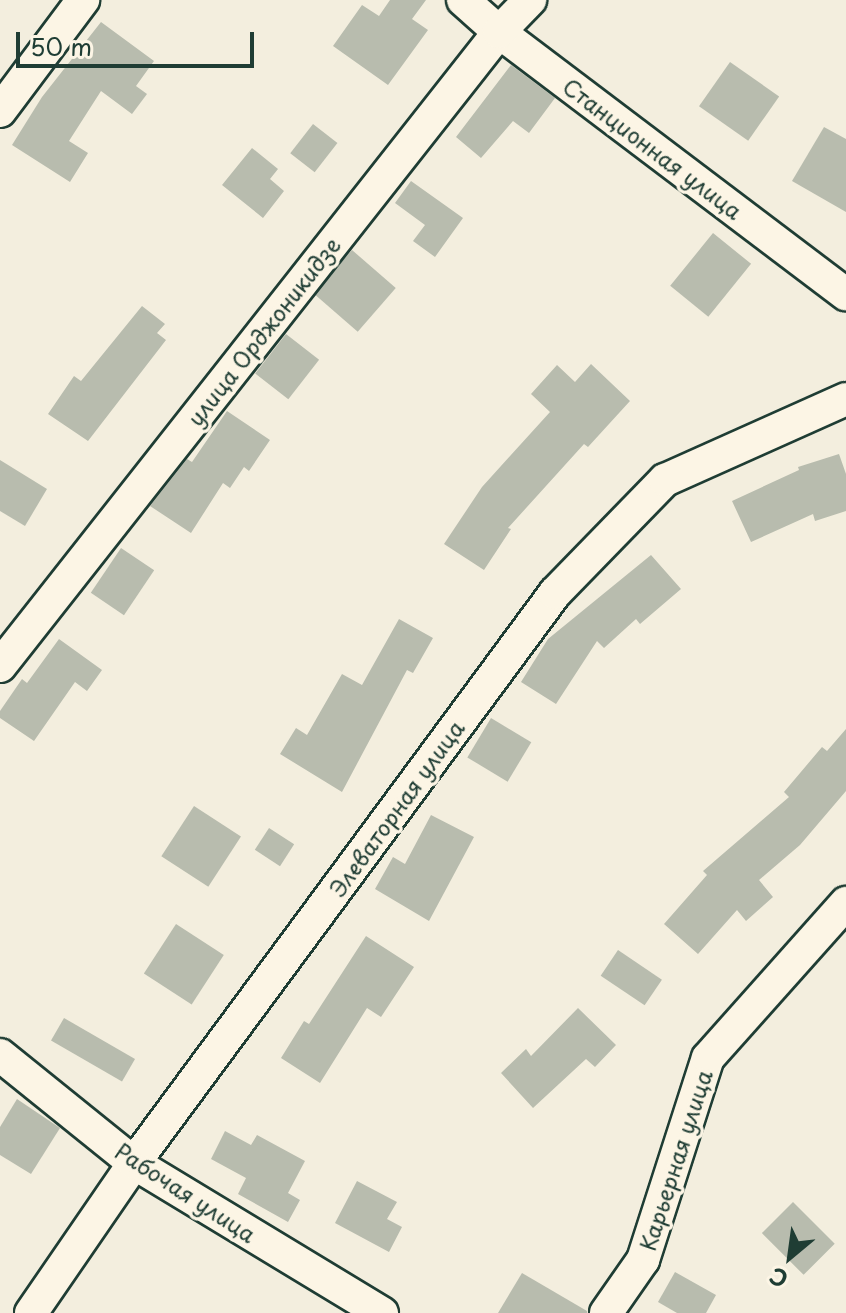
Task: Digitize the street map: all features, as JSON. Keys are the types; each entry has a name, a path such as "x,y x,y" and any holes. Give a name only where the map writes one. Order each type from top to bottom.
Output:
{"street":[{"path":"0,111 83,0"},
{"name":"Станционная улица","path":"463,0 499,32 846,294"},
{"name":"улица Орджоникидзе","path":"0,666 499,32 530,0"},
{"name":"Элеваторная улица","path":"31,1313 134,1163 555,593 665,480 846,399"},
{"name":"Карьерная улица","path":"606,1313 643,1260 708,1058 846,903"},
{"name":"Рабочая улица","path":"0,1055 134,1163 382,1313"}],"building":[{"path":"390,0 426,0 412,19 428,30 388,85 333,46 362,5 379,16"},
{"path":"101,22 154,61 136,86 147,94 132,114 101,91 69,141 88,153 70,182 12,145 42,97"},
{"path":"730,62 779,96 748,141 699,106"},
{"path":"511,65 555,98 529,133 513,121 481,158 456,137"},
{"path":"313,124 337,143 315,172 290,153"},
{"path":"824,127 846,139 846,212 792,181"},
{"path":"252,148 278,169 270,179 284,191 263,218 222,185"},
{"path":"411,181 463,218 435,257 413,241 425,225 395,203"},
{"path":"713,233 751,264 708,317 670,286"},
{"path":"352,250 396,288 358,332 314,294"},
{"path":"142,306 165,324 157,333 166,340 88,441 48,414 74,376 81,381"},
{"path":"286,334 319,360 288,399 255,373"},
{"path":"591,364 630,401 588,447 584,444 508,528 511,529 484,570 444,544 482,487 550,412 531,394 557,365 575,382"},
{"path":"227,411 270,440 249,471 244,467 230,488 223,483 191,533 150,506 187,459 192,462"},
{"path":"839,454 846,474 846,511 815,521 813,514 751,542 732,501 799,470 798,467"},
{"path":"0,460 47,489 25,526 0,511"},
{"path":"121,548 154,570 124,615 91,593"},
{"path":"651,555 681,589 640,624 636,619 604,648 597,641 556,704 521,682 548,639"},
{"path":"399,619 433,638 413,673 407,670 342,792 280,754 296,728 307,735 342,674 362,685"},
{"path":"59,639 102,670 87,691 75,682 34,741 0,718 0,711 22,679 27,683"},
{"path":"491,718 531,742 508,782 467,757"},
{"path":"846,729 846,791 800,845 759,880 773,897 746,921 737,910 698,954 664,924 707,875 703,871 789,797 784,792 822,747 827,751"},
{"path":"194,806 241,836 208,887 161,856"},
{"path":"431,815 474,837 429,921 375,889 393,857 405,864"},
{"path":"269,828 294,844 280,866 255,850"},
{"path":"176,924 224,955 192,1005 144,973"},
{"path":"366,936 414,967 381,1017 367,1008 320,1083 281,1058 304,1021 309,1024"},
{"path":"618,950 662,980 645,1005 601,976"},
{"path":"578,1008 616,1045 595,1067 586,1059 533,1108 501,1073 526,1049 531,1056"},
{"path":"64,1018 135,1059 122,1082 51,1041"},
{"path":"17,1099 60,1128 31,1174 0,1155 0,1127"},
{"path":"225,1131 251,1145 257,1135 305,1161 288,1193 300,1200 288,1222 238,1194 246,1178 211,1159"},
{"path":"357,1181 397,1202 387,1219 402,1227 389,1252 335,1223"},
{"path":"793,1202 835,1244 804,1275 762,1233"},
{"path":"675,1272 716,1295 706,1313 677,1313 658,1302"},
{"path":"522,1273 587,1311 587,1313 498,1313"}]}
